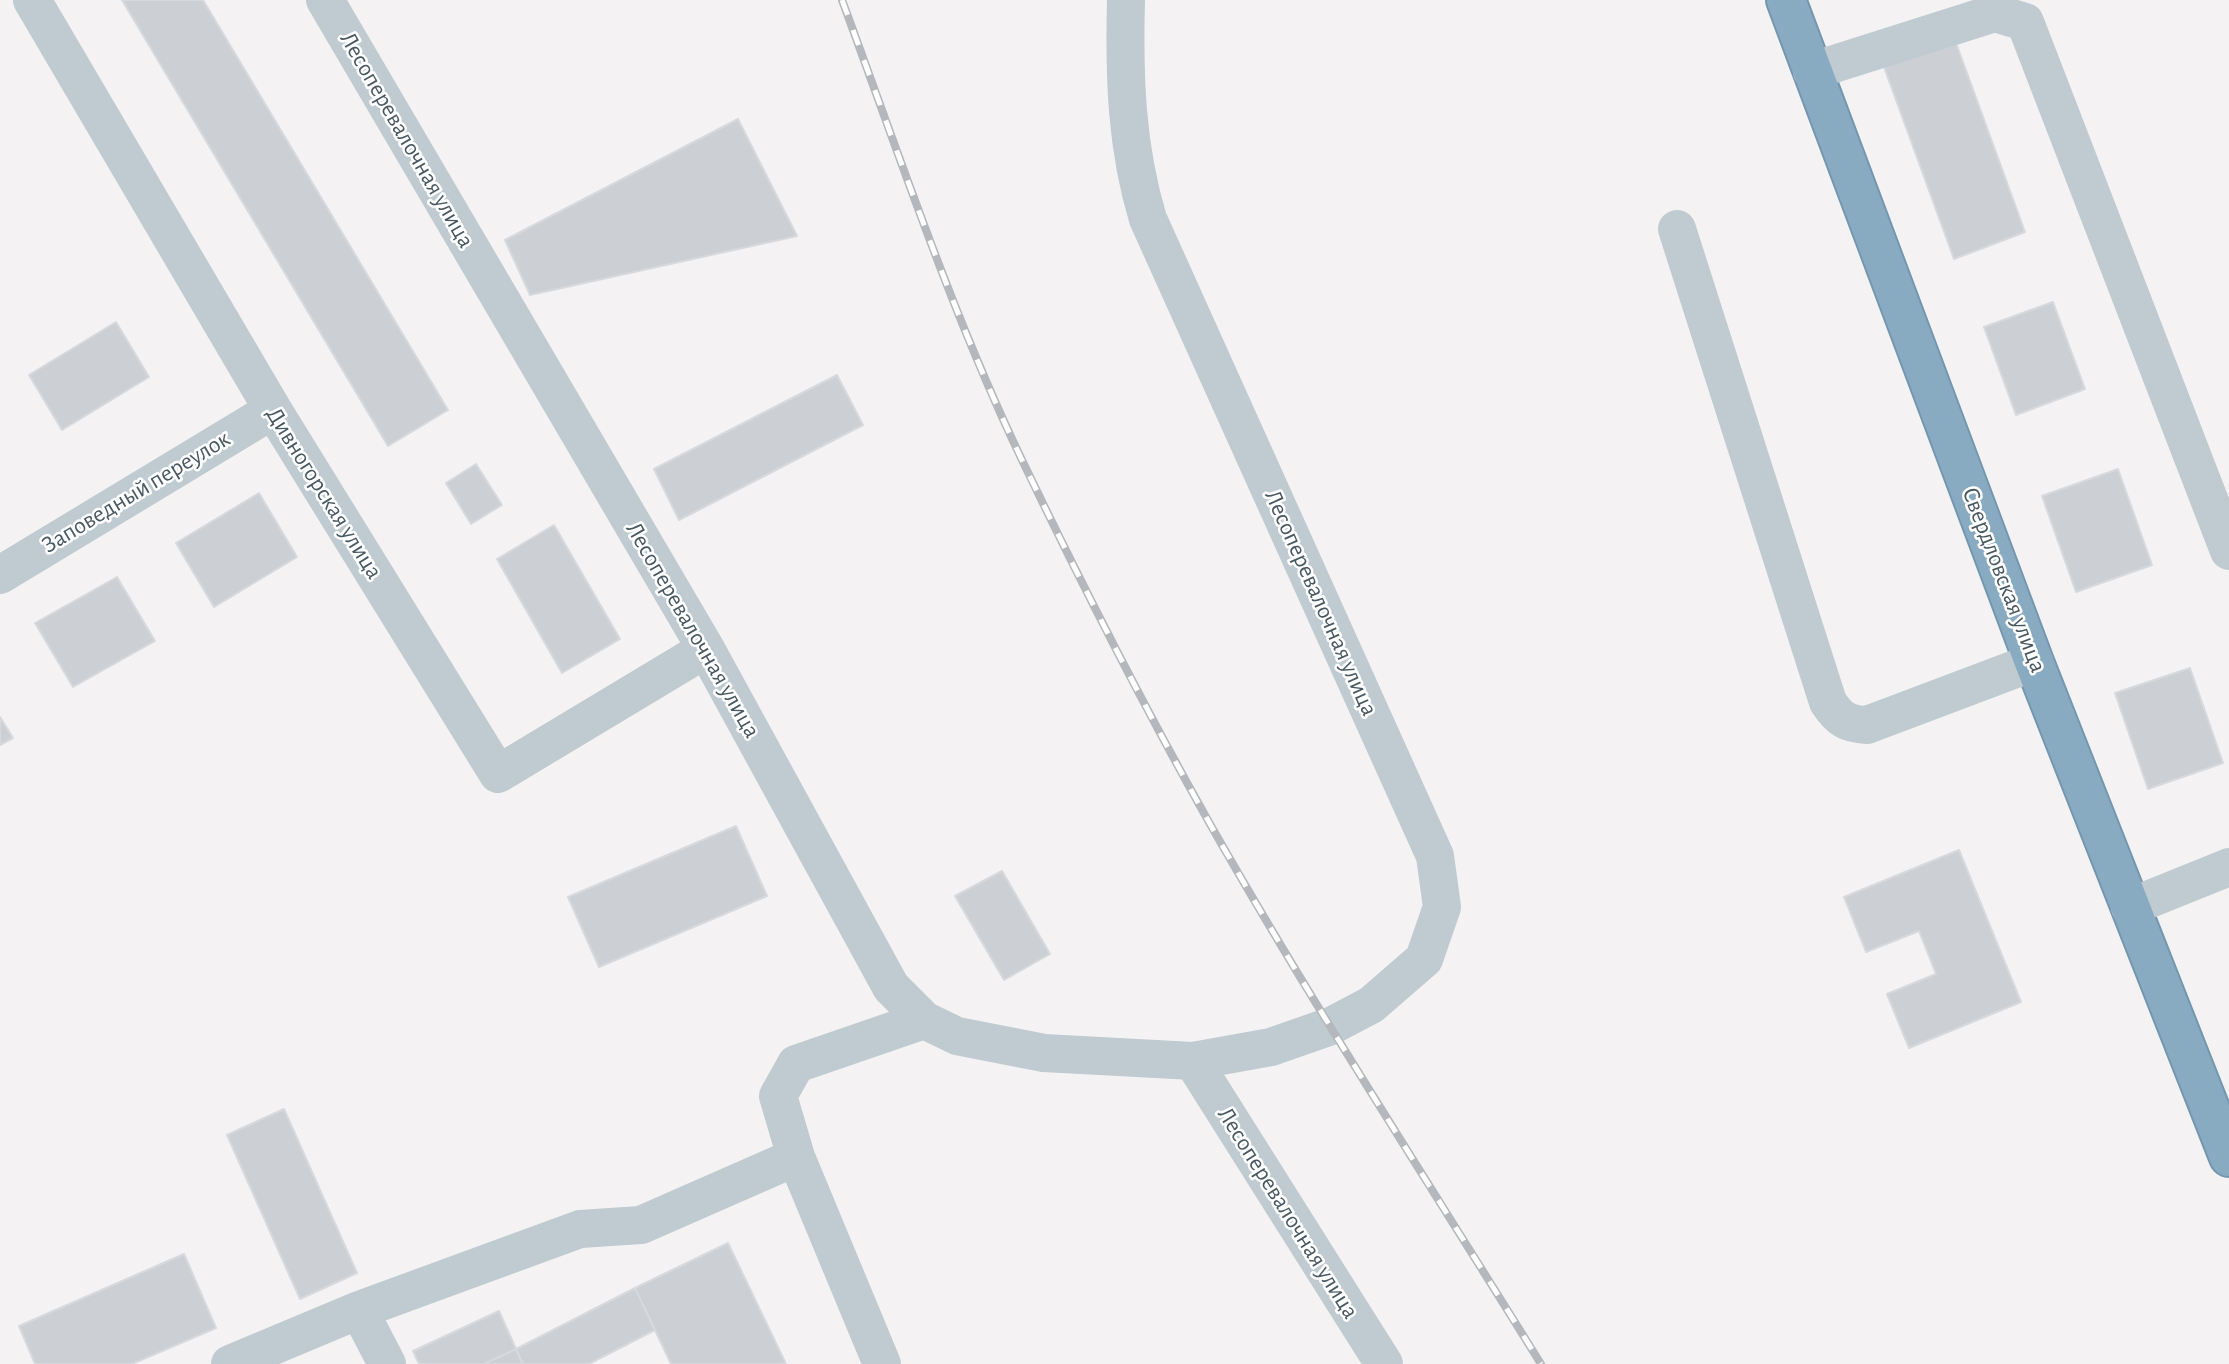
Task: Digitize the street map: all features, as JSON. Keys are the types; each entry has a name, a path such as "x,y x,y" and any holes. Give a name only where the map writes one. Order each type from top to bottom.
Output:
{"highway":[{"name":"Свердловская улица","path":"1786,0 2034,662 2229,1157"}],"street":[{"name":"Дивногорская улица","path":"32,0 273,410 498,774 706,649"},
{"name":"Лесоперевалочная улица","path":"325,0 706,649 891,987 925,1020 957,1036 1044,1053 1193,1061 1271,1047 1331,1026 1371,1004 1424,959 1441,907 1435,856 1148,219 1128,130 1126,0"},
{"path":"1812,71 1995,13 2025,22 2229,551"},
{"path":"1677,229 1828,702 1838,717 1851,724 1867,725 2034,662"},
{"name":"Заповедный переулок","path":"0,575 273,410"},
{"path":"2130,907 2229,867"},
{"path":"883,1364 796,1157 778,1096 796,1064 925,1020"},
{"name":"Лесоперевалочная улица","path":"1193,1061 1384,1364"},
{"path":"230,1364 359,1310 580,1229 641,1225 796,1157"},
{"path":"359,1310 387,1364"}],"building":[{"path":"122,0 203,0 448,410 388,446"},
{"path":"1955,40 2025,232 1954,259 1884,67"},
{"path":"738,119 797,236 530,295 505,240"},
{"path":"2053,302 2085,389 2016,415 1984,327"},
{"path":"116,322 149,377 62,430 29,375"},
{"path":"837,375 863,425 679,520 654,469"},
{"path":"476,464 502,505 471,524 446,483"},
{"path":"2118,469 2152,565 2076,592 2042,496"},
{"path":"259,493 297,557 214,607 176,543"},
{"path":"554,525 620,639 562,673 497,559"},
{"path":"117,577 155,641 73,687 35,623"},
{"path":"2190,668 2223,763 2148,789 2115,693"},
{"path":"0,717 13,738 0,745"},
{"path":"736,826 767,896 599,967 568,897"},
{"path":"1959,850 2021,1002 1909,1048 1887,994 1936,974 1919,931 1866,952 1844,897"},
{"path":"1002,871 1050,954 1004,980 955,896"},
{"path":"284,1109 357,1273 300,1299 227,1135"},
{"path":"728,1243 786,1364 671,1364 635,1288"},
{"path":"184,1254 216,1328 132,1364 35,1364 19,1326"},
{"path":"635,1288 655,1330 589,1364 523,1364 516,1349"},
{"path":"499,1311 516,1349 484,1364 419,1364 413,1351"},
{"path":"516,1349 523,1364 484,1364"}],"railway":[{"path":"842,0 972,347 1022,460 1113,644 1185,779 1250,892 1331,1028 1541,1364"}]}
